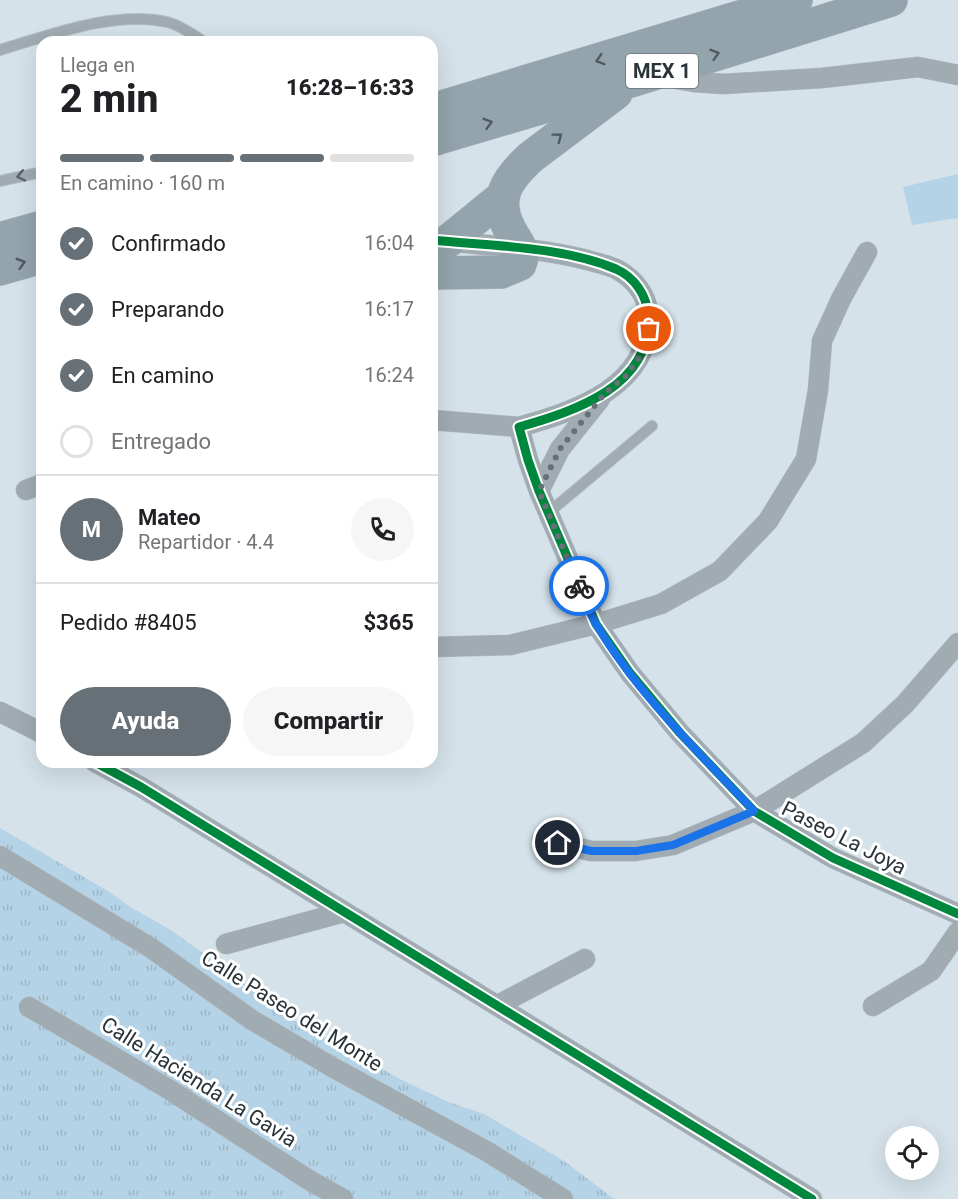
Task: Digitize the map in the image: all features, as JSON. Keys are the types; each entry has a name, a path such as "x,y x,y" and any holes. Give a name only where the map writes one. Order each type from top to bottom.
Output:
{"highway":[{"name":"MEX 1","path":"438,108 796,0"},
{"name":"MEX 1","path":"438,138 891,0"},
{"path":"440,241 501,198 510,181 525,162 643,77"},
{"path":"438,273 494,272 508,270 520,264 523,256 522,249 505,219 501,198"},
{"path":"0,239 36,229"},
{"path":"0,269 36,258"},
{"path":"0,291 36,282"}],"street":[{"path":"643,77 723,84 822,78 918,67 958,75"},
{"path":"440,241 569,255 593,262 618,270 638,285 647,306 649,329 641,355 626,376 605,393 560,449 539,491"},
{"path":"438,647 510,645 596,624 661,604 720,571 768,521 806,459 818,390 822,341 841,299 867,252"},
{"path":"438,420 519,427 559,416 605,393"},
{"name":"Paseo La Joya","path":"519,427 539,491 596,624 630,673 680,733 754,811 833,858 958,914"},
{"path":"542,839 591,851 636,851 673,845 754,811 863,742 905,704 958,643"},
{"path":"0,712 36,730"},
{"path":"106,768 141,787 812,1199"},
{"name":"Calle Paseo del Monte","path":"0,856 151,948 252,1020 332,1068 488,1152 563,1199"},
{"path":"226,944 344,912"},
{"path":"873,1006 931,970 958,932"},
{"path":"498,1005 585,959"},
{"name":"Calle Hacienda La Gavia","path":"29,1007 170,1090 343,1199"}],"lane":[{"path":"49,36 95,23 138,19 169,23 193,36"},
{"path":"0,50 36,40"},
{"path":"0,181 36,173"},
{"path":"548,513 652,426"}],"green space":[{"path":"958,174 958,218 912,225 903,187"},
{"path":"0,828 174,932 297,1022 400,1079 446,1101 484,1114 564,1161 614,1199 0,1199"}],"cycle path":[{"path":"438,241 549,251 595,261 623,272 634,282 645,300 648,315 646,340 638,360 624,377 606,392 563,413 519,427 539,491 596,624 630,673 680,733 754,811 833,858 958,914"},
{"path":"106,768 141,787 812,1199"}],"way so far":[{"path":"579,586 539,491 560,449 605,393 626,376 641,355 649,329"}],"route":[{"path":"558,843 591,851 636,851 673,845 754,811 680,733 630,673 596,624 579,586"}]}
